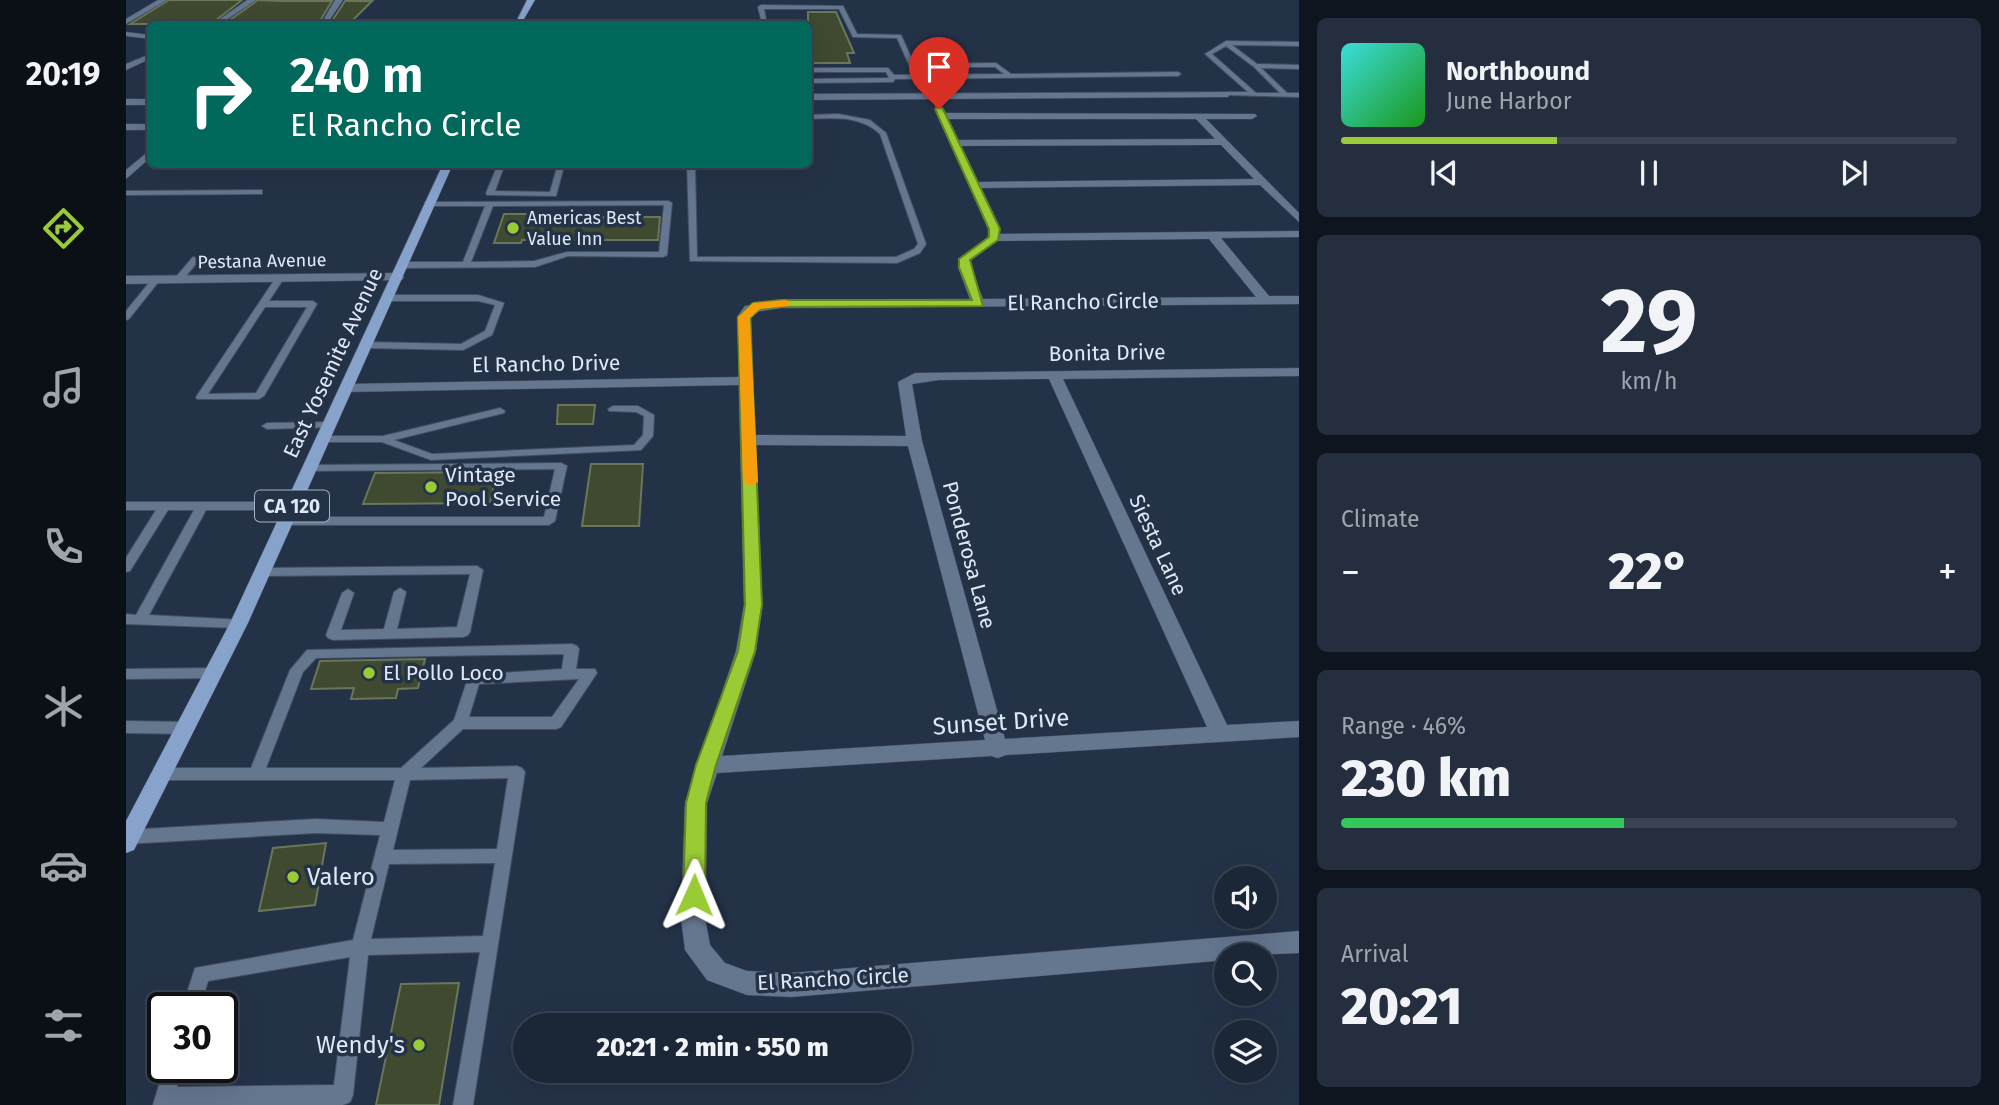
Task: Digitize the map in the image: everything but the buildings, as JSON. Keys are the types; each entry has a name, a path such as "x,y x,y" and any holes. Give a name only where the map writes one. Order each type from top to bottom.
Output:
{"main road":[{"path":"520,21 530,1"},
{"name":"East Yosemite Avenue","path":"127,839 215,673 389,298 446,168"}],"street":[{"path":"126,22 163,0"},
{"path":"220,21 252,0"},
{"path":"326,21 339,0"},
{"path":"126,34 147,37"},
{"path":"126,67 147,57"},
{"path":"812,97 1228,94"},
{"path":"933,96 995,229 994,238"},
{"path":"126,102 147,102"},
{"path":"942,113 1252,116"},
{"path":"1198,116 1299,219"},
{"path":"126,127 147,127"},
{"path":"955,143 1224,142"},
{"path":"126,176 147,156"},
{"path":"974,185 1264,182"},
{"path":"979,303 964,267 965,259 994,238 1299,234"},
{"path":"1213,236 1265,300"},
{"name":"Pestana Avenue","path":"126,281 279,278 401,271"},
{"name":"El Rancho Circle","path":"1299,300 757,306 744,317 754,605 746,651 706,765 696,803 693,918 698,950 716,972 747,983 791,985 1299,942"},
{"name":"Bonita Drive","path":"915,377 1299,372"},
{"name":"Siesta Lane","path":"1055,375 1221,734"},
{"name":"Ponderosa Lane","path":"915,377 905,382 904,387 915,441 998,750"},
{"name":"El Rancho Drive","path":"347,388 745,382"},
{"path":"749,440 915,441"},
{"name":"Sunset Drive","path":"706,765 998,750 1299,729"}],"lane":[{"path":"507,0 530,1"},
{"path":"763,21 761,7 764,6 844,7 855,36 899,36 918,77"},
{"path":"1226,43 1299,102"},
{"path":"1255,94 1208,54 1226,43 1299,44"},
{"path":"912,66 1001,65 1010,76"},
{"path":"1256,66 1299,67"},
{"path":"812,70 888,70 900,96"},
{"path":"812,81 1178,74"},
{"path":"1228,94 1299,94"},
{"path":"691,168 693,259 897,260 916,251 922,244 883,132 868,121 854,117 812,117"},
{"path":"500,168 490,193 553,194 560,170 564,168"},
{"path":"126,193 259,192"},
{"path":"401,271 466,265 536,264 567,254 663,255 668,203 428,204"},
{"path":"466,265 491,204"},
{"path":"178,280 195,259"},
{"path":"263,304 313,304 259,396 201,397 279,278"},
{"path":"126,317 156,280"},
{"path":"366,345 463,347 489,333 500,303 478,298 389,298"},
{"path":"267,426 383,439 431,457 637,448 648,436 649,415 638,409 613,408"},
{"path":"383,439 500,411"},
{"path":"126,506 202,506 289,514 549,522 561,466 310,468"},
{"path":"126,568 164,506"},
{"path":"202,506 133,619 239,622"},
{"path":"262,572 477,570 463,632 333,635 348,593"},
{"path":"389,634 400,592"},
{"path":"256,774 297,670 312,653 572,649 568,674"},
{"path":"126,674 215,673"},
{"path":"168,1083 163,1101 343,1095 360,947 404,774 460,723 474,679 590,673 556,723 460,723"},
{"path":"126,727 187,728"},
{"path":"162,774 517,772 463,1105"},
{"path":"127,839 316,827 390,829"},
{"path":"383,858 504,856"},
{"path":"196,992 201,974 360,947 490,944"}],"slow traffic":[{"path":"750,482 744,317 750,309 757,306 785,304"}],"place":[{"name":"Americas Best Value Inn","path":"513,228"},
{"name":"Vintage Pool Service","path":"431,487"},
{"name":"El Pollo Loco","path":"369,673"},
{"name":"Valero","path":"293,877"},
{"name":"Wendy's","path":"419,1045"}],"route":[{"path":"694,895 696,803 706,765 746,651 754,605 744,317 750,309 757,306 781,304 979,303 964,267 965,259 972,251 994,238 995,229 939,109"}]}
